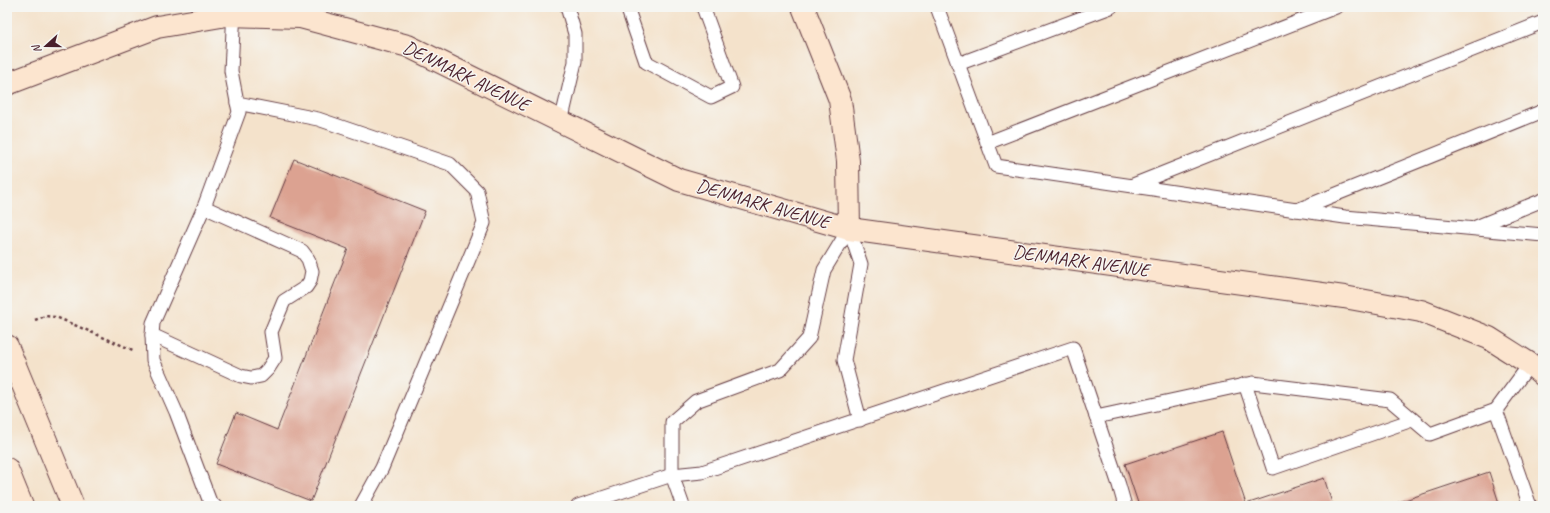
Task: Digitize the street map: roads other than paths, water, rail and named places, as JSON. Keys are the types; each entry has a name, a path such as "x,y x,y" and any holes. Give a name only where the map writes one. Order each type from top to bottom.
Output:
{"street":[{"path":"802,7 840,100 848,161 849,229"},
{"name":"DENMARK AVENUE","path":"7,84 156,27 227,15 235,11 300,17 408,46 679,180 849,229 1344,298 1420,311 1489,338 1537,369"},
{"path":"7,346 73,506"},
{"path":"7,469 22,506"}],"lane":[{"path":"561,122 575,62 575,34 567,7"},
{"path":"627,7 646,62 711,96 732,87 703,7"},
{"path":"937,7 996,166 1345,217 1543,235"},
{"path":"958,64 1111,7"},
{"path":"987,143 1336,7"},
{"path":"215,506 210,502 176,412 153,360 152,335 153,323 204,207 238,112 231,71 235,11"},
{"path":"1131,186 1543,22"},
{"path":"237,102 318,119 450,164 476,191 484,223 382,468 361,506"},
{"path":"1297,210 1543,110"},
{"path":"1472,229 1543,200"},
{"path":"152,335 241,376 251,378 261,376 268,369 275,358 270,332 284,301 306,287 310,281 312,271 308,259 302,251 204,207"},
{"path":"849,229 861,264 844,360 860,420"},
{"path":"683,506 672,475 672,422 696,401 780,370 809,338 824,270 849,229"},
{"path":"578,506 672,475 702,472 1073,348 1120,484 1125,506"},
{"path":"1096,416 1253,383 1390,400 1430,434 1496,410 1537,369"},
{"path":"1245,384 1273,468 1412,420"},
{"path":"1496,410 1530,506"}]}
